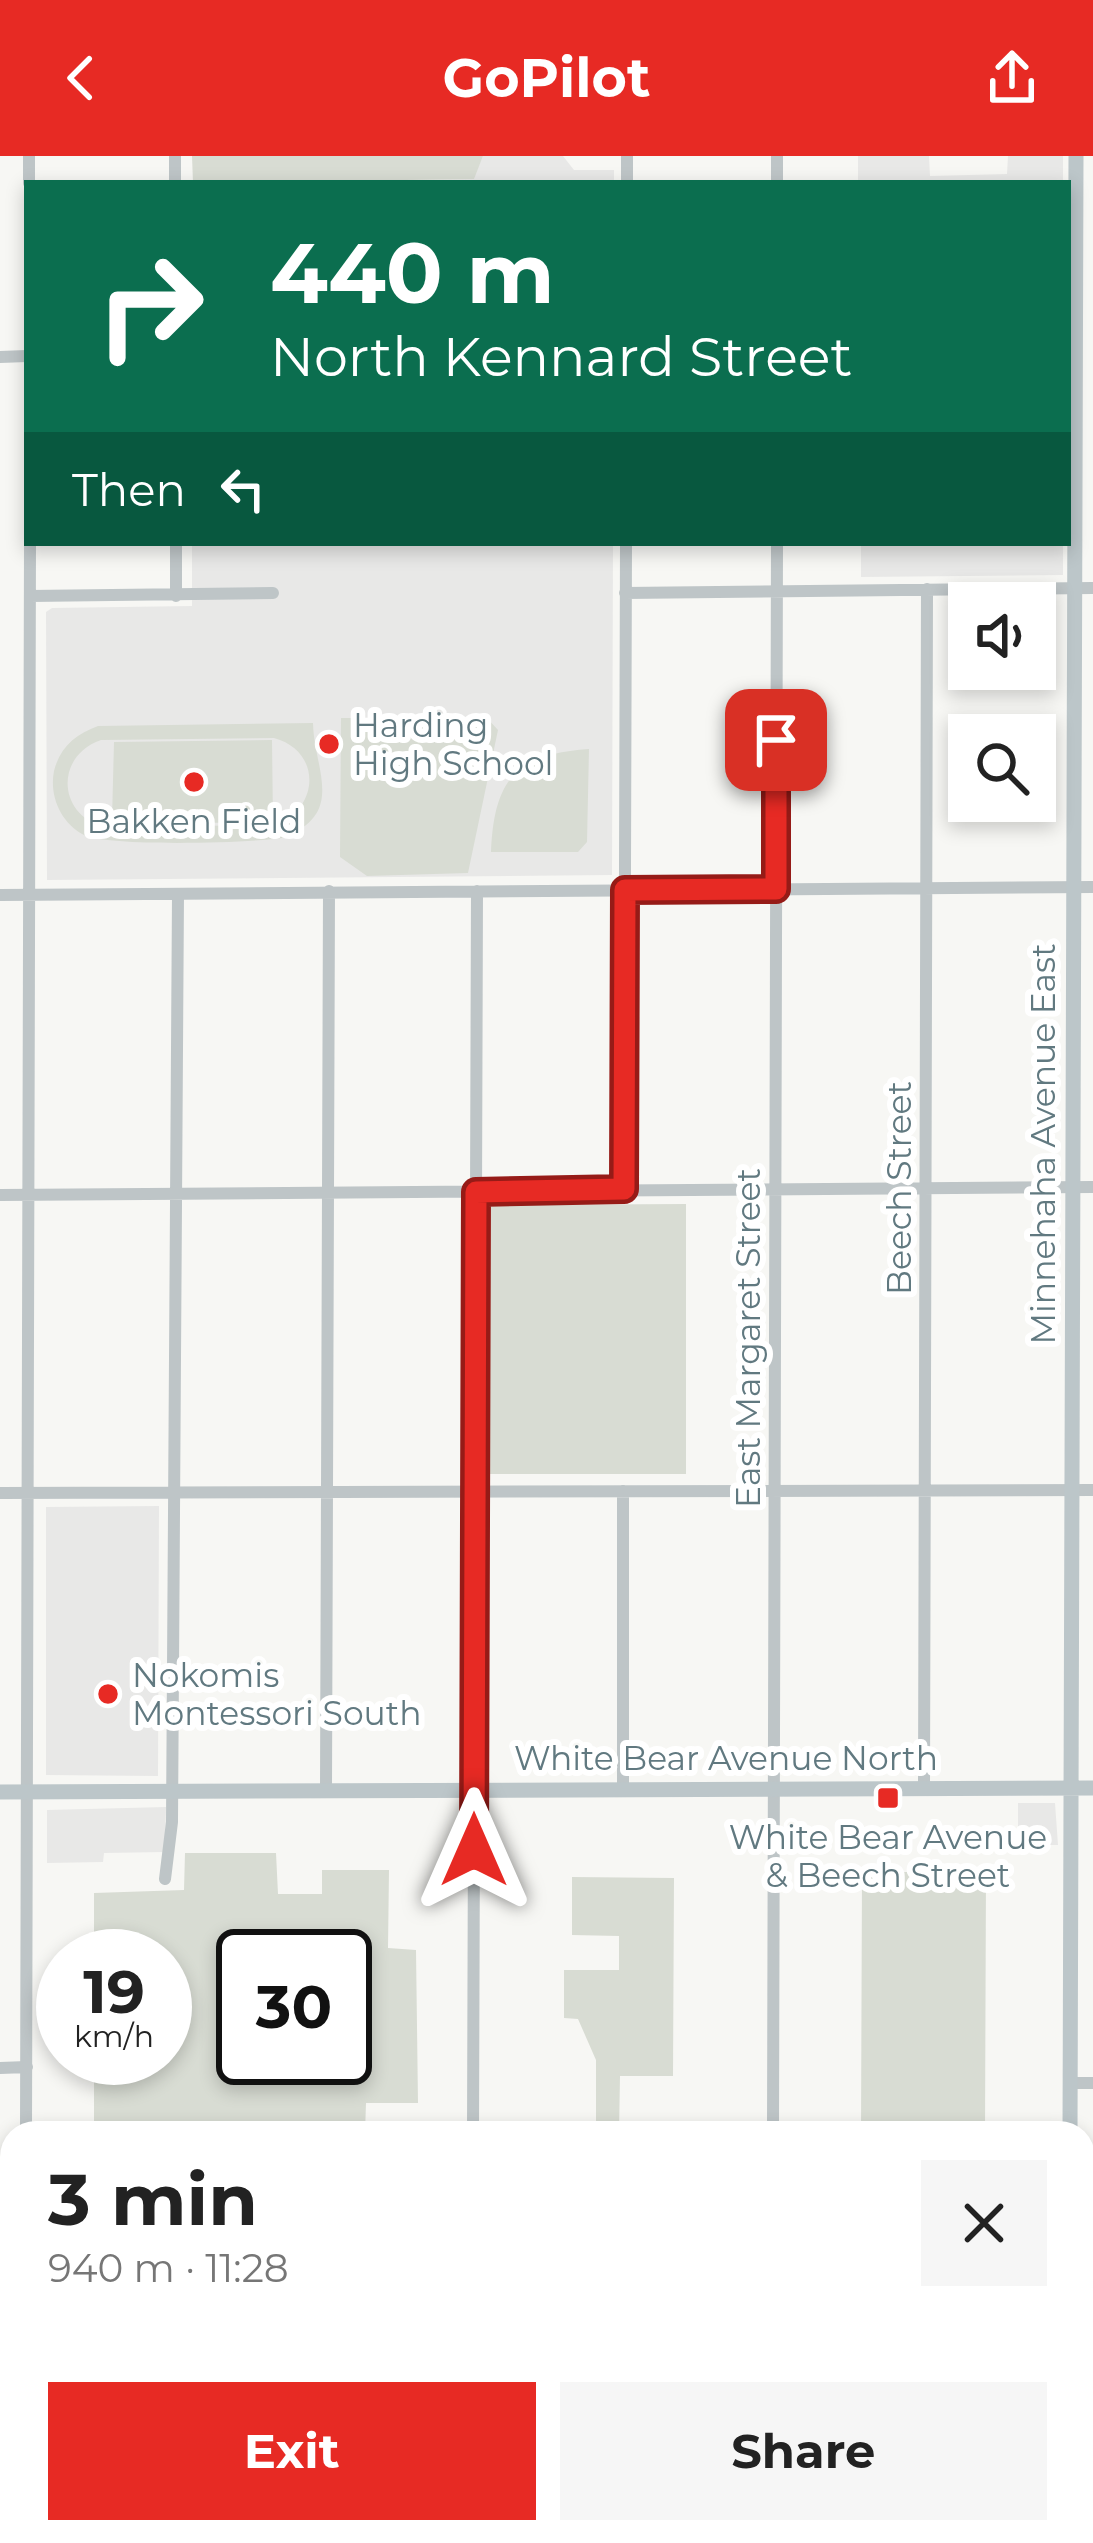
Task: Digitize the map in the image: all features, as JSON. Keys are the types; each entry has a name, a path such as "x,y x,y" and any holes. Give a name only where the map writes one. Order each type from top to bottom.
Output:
{"main road":[{"name":"Minnehaha Avenue East","path":"1070,2121 1074,887 1084,588 1084,349 1076,156"},
{"name":"White Bear Avenue North","path":"0,1792 1093,1788"}],"street":[{"path":"26,2121 30,546"},
{"path":"176,546 176,596"},
{"path":"624,1189 626,546"},
{"name":"East Margaret Street","path":"772,2121 777,546"},
{"path":"625,593 1084,588"},
{"name":"Beech Street","path":"924,1787 927,590"},
{"path":"30,596 273,593"},
{"path":"0,895 1093,887"},
{"path":"326,1790 329,891"},
{"path":"473,2121 477,891"},
{"path":"165,1880 172,1791 178,894"},
{"path":"0,1195 1093,1187"},
{"path":"0,1493 1093,1490"},
{"path":"623,1492 623,1790"},
{"path":"0,2068 27,2067"},
{"path":"1070,2083 1093,2084"}],"shaded area":[{"path":"192,156 483,156 474,179 193,180"},
{"path":"483,156 563,156 574,170 614,170 614,180 405,180 473,179"},
{"path":"858,156 929,156 930,176 1007,174 1008,156 1063,156 1063,180 858,180"},
{"name":"Harding High School","path":"192,546 613,546 612,875 47,880 46,612 52,608 192,606"},
{"path":"861,546 1063,546 1063,575 861,577"},
{"path":"341,718 487,718 498,730 468,873 367,876 340,857"},
{"path":"313,723 321,803 302,828 282,838 149,843 84,835 58,808 54,771 70,742 98,726","holes":["274,738 290,745 307,767 307,794 290,817 275,825 104,827 88,820 70,798 69,771 75,759 101,740"]},
{"name":"Bakken Field","path":"272,740 273,822 115,824 112,819 114,742"},
{"path":"589,749 587,842 578,852 491,852 497,806 514,775 543,757"},
{"path":"686,1204 686,1474 489,1474 488,1205"},
{"path":"159,1506 158,1776 46,1775 46,1507"},
{"path":"1018,1803 1055,1803 1058,1845 1018,1845"},
{"path":"166,1807 165,1852 104,1853 103,1862 47,1863 47,1810"},
{"path":"185,1853 276,1853 278,1894 322,1894 322,1870 389,1870 388,1948 416,1950 418,2103 366,2103 365,2121 94,2121 94,2085 192,2085 192,1929 94,1929 94,1893 184,1890"},
{"path":"862,1872 986,1872 985,2121 861,2121"},
{"path":"572,1877 674,1878 673,2076 620,2076 619,2121 596,2121 596,2060 578,2019 564,2018 564,1970 619,1970 619,1936 572,1935"}],"place":[{"name":"Harding High School","path":"329,744"},
{"name":"Bakken Field","path":"194,782"},
{"name":"Nokomis Montessori South","path":"108,1694"},
{"name":"White Bear Avenue & Beech Street","path":"888,1798"}],"route":[{"path":"474,1850 476,1192 624,1189 625,890 776,889 776,740"}]}
